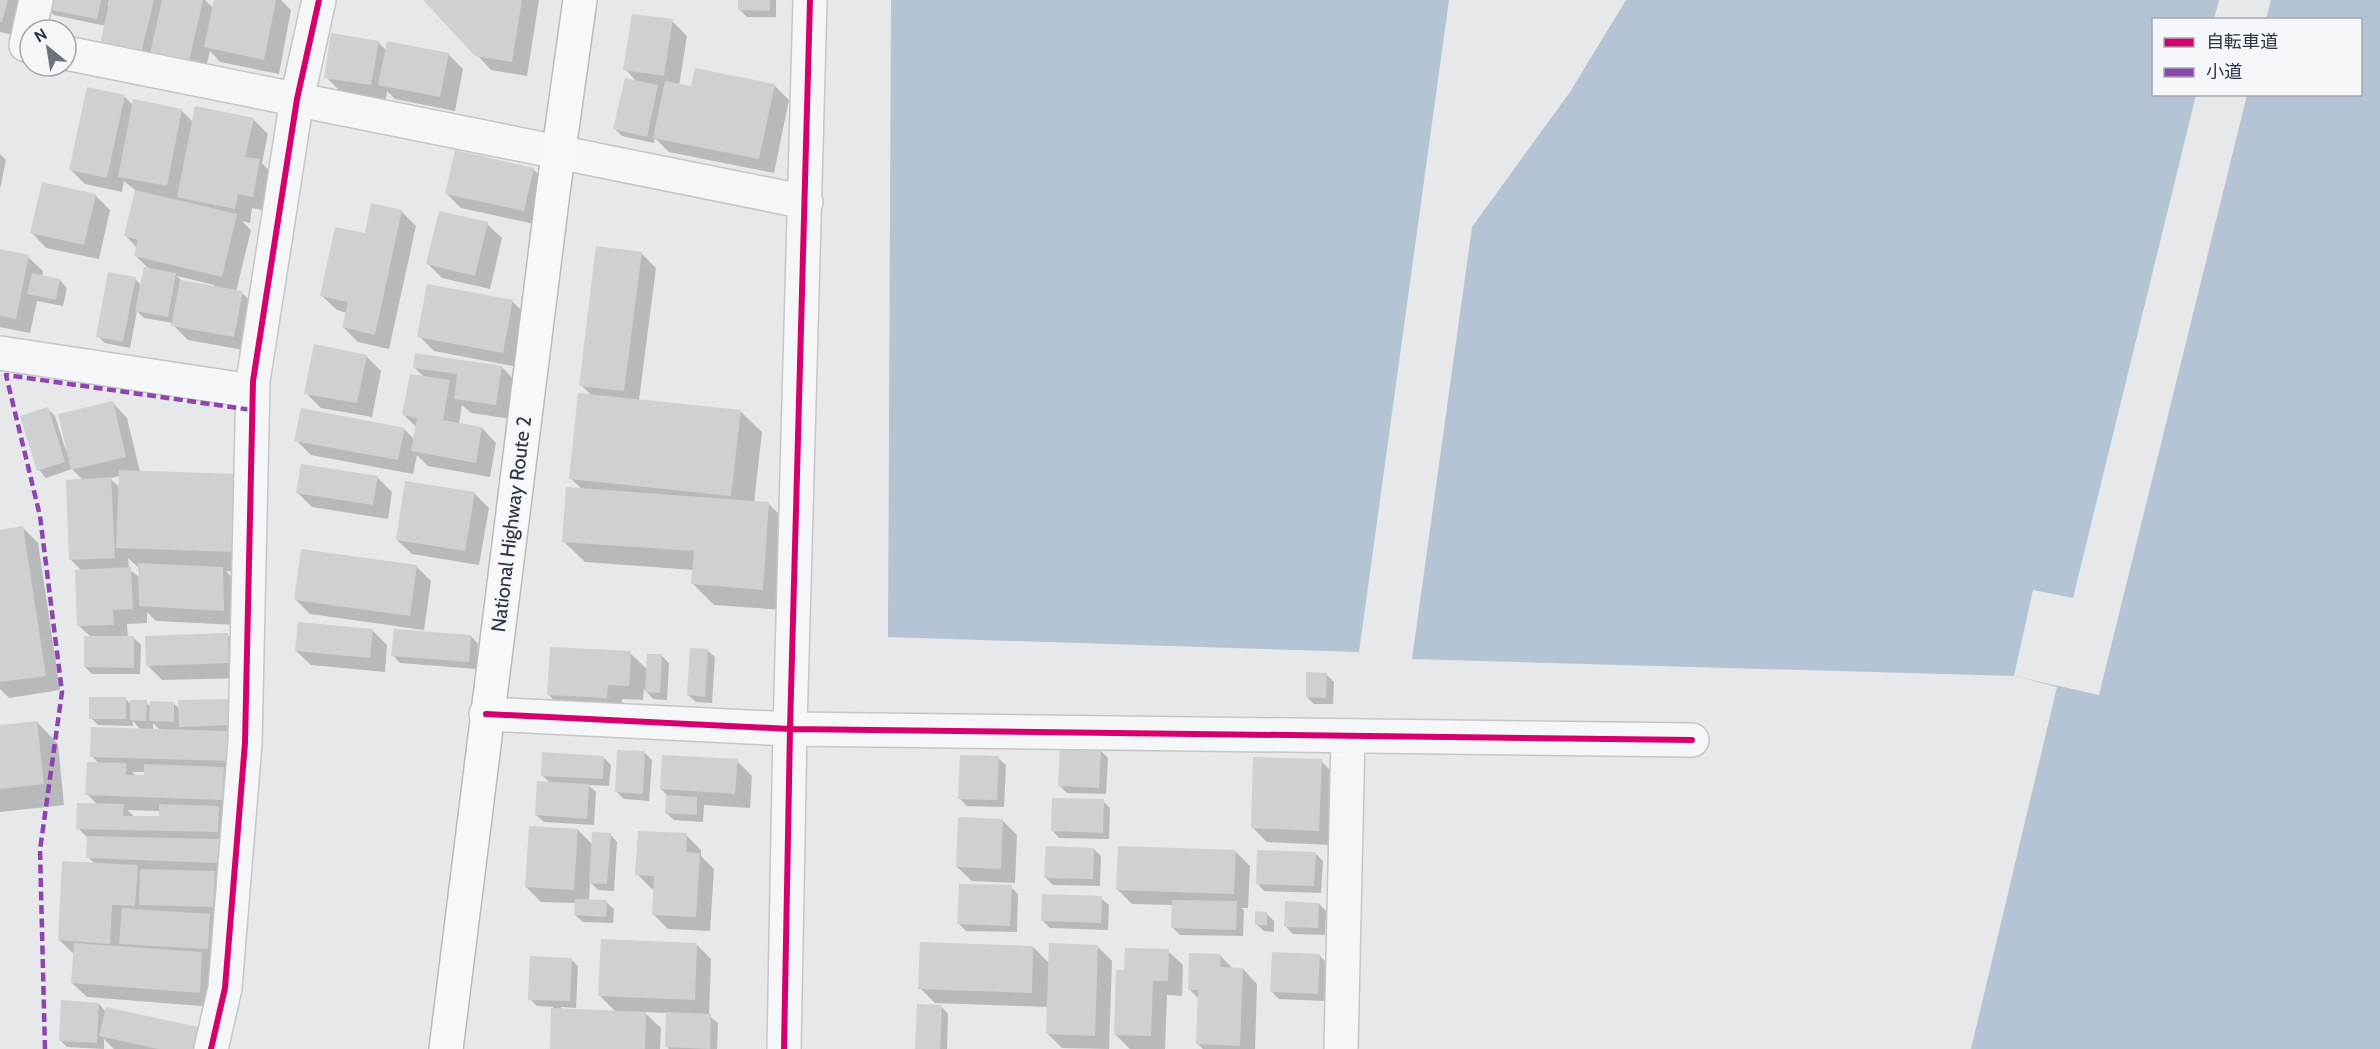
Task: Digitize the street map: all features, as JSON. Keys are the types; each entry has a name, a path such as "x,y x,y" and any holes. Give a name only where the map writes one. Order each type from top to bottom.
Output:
{"highway":[{"name":"National Highway Route 2","path":"446,1049 486,714 580,0"}],"street":[{"path":"29,18 36,0"},
{"path":"211,1049 225,988 245,743 252,391 297,99 319,0"},
{"path":"784,1049 790,729 810,0"},
{"path":"78,55 806,201"},
{"path":"0,353 252,391"},
{"path":"486,714 790,729 1692,740"},
{"path":"1341,1049 1348,736"}],"water":[{"path":"891,0 1449,0 1359,652 888,637"},
{"path":"1626,0 2380,0 2380,1049 1971,1049 2057,687 2014,676 1412,659 1472,227 1570,92"}],"pier":[{"path":"2219,0 2271,0 2266,18 2214,18"},
{"path":"2196,96 2247,96 2099,695 2014,676 2033,590 2073,598"}],"building":[{"path":"0,0 8,0 2,22 0,22"},
{"path":"47,0 101,0 97,19 45,9"},
{"path":"110,0 154,0 141,53 100,44"},
{"path":"162,0 203,0 188,66 149,58"},
{"path":"214,0 276,0 264,60 204,47"},
{"path":"423,0 522,0 512,62 475,56"},
{"path":"738,0 770,0 770,11 738,10"},
{"path":"632,14 673,19 664,76 623,70"},
{"path":"331,33 379,41 371,85 324,78"},
{"path":"387,41 449,53 440,97 378,85"},
{"path":"695,68 775,84 759,159 653,138 665,81 691,86"},
{"path":"625,78 658,85 647,137 613,129"},
{"path":"87,87 125,95 107,178 69,170"},
{"path":"133,99 182,109 167,186 118,177"},
{"path":"195,106 254,118 245,157 260,159 253,197 238,194 235,209 177,197"},
{"path":"455,150 534,168 524,211 445,194"},
{"path":"42,182 96,194 84,245 30,233"},
{"path":"135,190 237,214 222,277 134,256 138,240 124,236"},
{"path":"371,203 402,210 375,335 342,327 348,302 320,296 335,227 365,233"},
{"path":"439,211 488,222 475,276 426,264"},
{"path":"596,246 642,252 624,391 579,386"},
{"path":"0,249 29,255 16,319 0,316"},
{"path":"144,267 176,273 168,317 135,311"},
{"path":"108,272 136,277 123,342 96,337"},
{"path":"32,273 60,279 56,300 27,294"},
{"path":"180,280 243,291 234,337 171,326"},
{"path":"427,284 513,300 503,353 417,337"},
{"path":"314,344 367,355 357,403 304,394"},
{"path":"415,353 502,366 496,405 454,399 457,374 413,368"},
{"path":"410,374 450,380 443,420 482,427 476,463 411,451 417,418 402,415"},
{"path":"578,393 741,410 731,496 569,479"},
{"path":"113,401 126,457 71,470 58,414"},
{"path":"48,407 65,462 37,471 20,416"},
{"path":"301,408 405,428 398,460 294,441"},
{"path":"301,464 378,476 373,505 296,493"},
{"path":"119,470 237,474 234,552 116,548"},
{"path":"111,477 115,558 69,560 66,480"},
{"path":"405,481 475,492 465,551 396,540"},
{"path":"566,487 769,502 763,590 691,584 694,551 562,542"},
{"path":"23,526 46,676 0,682 0,530"},
{"path":"301,549 417,565 410,616 294,600"},
{"path":"138,563 223,567 224,611 139,606"},
{"path":"131,567 133,609 113,610 114,625 77,626 75,570"},
{"path":"298,622 373,629 370,658 295,651"},
{"path":"394,629 471,635 469,662 391,656"},
{"path":"228,633 229,663 146,666 145,636"},
{"path":"84,636 134,636 134,668 84,667"},
{"path":"550,647 631,651 629,686 608,685 607,698 547,695"},
{"path":"690,648 708,649 705,697 687,695"},
{"path":"647,654 662,654 660,693 645,692"},
{"path":"1306,672 1327,673 1326,698 1306,697"},
{"path":"89,697 126,697 126,719 89,719"},
{"path":"231,699 231,725 179,727 178,700"},
{"path":"130,700 147,700 146,721 130,720"},
{"path":"150,701 174,702 174,722 149,721"},
{"path":"37,721 44,784 0,789 0,725"},
{"path":"91,727 227,731 227,761 90,757"},
{"path":"1060,748 1101,750 1099,788 1058,786"},
{"path":"617,750 645,751 643,794 615,792"},
{"path":"542,752 604,756 603,779 541,776"},
{"path":"662,755 738,759 735,794 660,789"},
{"path":"960,755 999,756 997,800 958,799"},
{"path":"1253,757 1322,759 1319,831 1251,828"},
{"path":"87,762 126,763 126,775 144,775 144,764 224,767 222,800 85,795"},
{"path":"537,781 589,784 587,819 535,815"},
{"path":"666,795 697,797 697,815 665,813"},
{"path":"1052,798 1104,799 1103,833 1051,831"},
{"path":"77,803 124,804 123,816 159,816 159,804 219,806 218,832 76,829"},
{"path":"958,817 1003,819 1001,869 956,867"},
{"path":"529,826 578,829 574,890 525,887"},
{"path":"638,831 687,833 686,852 700,853 696,917 652,915 654,876 635,875"},
{"path":"592,832 611,833 607,884 589,883"},
{"path":"87,836 219,839 218,863 86,858"},
{"path":"1046,846 1094,848 1093,879 1044,878"},
{"path":"1118,846 1236,850 1234,894 1116,890"},
{"path":"1257,850 1316,852 1314,886 1256,884"},
{"path":"62,861 138,865 135,906 112,905 110,944 58,940"},
{"path":"140,869 215,871 213,907 139,905"},
{"path":"959,884 1012,885 1010,926 957,924"},
{"path":"1042,894 1102,896 1101,923 1041,921"},
{"path":"575,899 607,900 606,917 574,915"},
{"path":"1172,900 1237,901 1236,930 1171,928"},
{"path":"1285,901 1319,903 1318,928 1284,927"},
{"path":"122,908 210,914 208,949 119,944"},
{"path":"1255,911 1267,912 1267,925 1255,925"},
{"path":"601,939 697,943 695,1000 598,996"},
{"path":"920,942 1033,946 1032,993 918,989"},
{"path":"74,943 202,952 200,993 71,983"},
{"path":"1049,943 1098,945 1095,1036 1046,1034"},
{"path":"1125,948 1169,949 1168,981 1153,981 1151,1036 1114,1035 1116,970 1124,970"},
{"path":"1272,952 1320,954 1318,994 1270,992"},
{"path":"1189,953 1221,954 1220,967 1243,968 1240,1046 1196,1044 1198,990 1188,990"},
{"path":"530,956 572,958 570,1001 528,1000"},
{"path":"61,1000 99,1003 97,1043 59,1041"},
{"path":"917,1004 942,1005 940,1049 915,1049"},
{"path":"106,1007 198,1027 193,1049 158,1049 99,1036"},
{"path":"551,1008 646,1012 645,1049 550,1049"},
{"path":"666,1012 711,1014 710,1049 665,1047"}],"marked path":[{"path":"45,1049 40,850 62,692 40,516 6,375 252,410"}],"cycle path":[{"path":"211,1049 225,988 245,743 253,381 297,99 319,0"},
{"path":"784,1049 790,729 810,0"},
{"path":"486,714 790,729 1692,740"}]}
